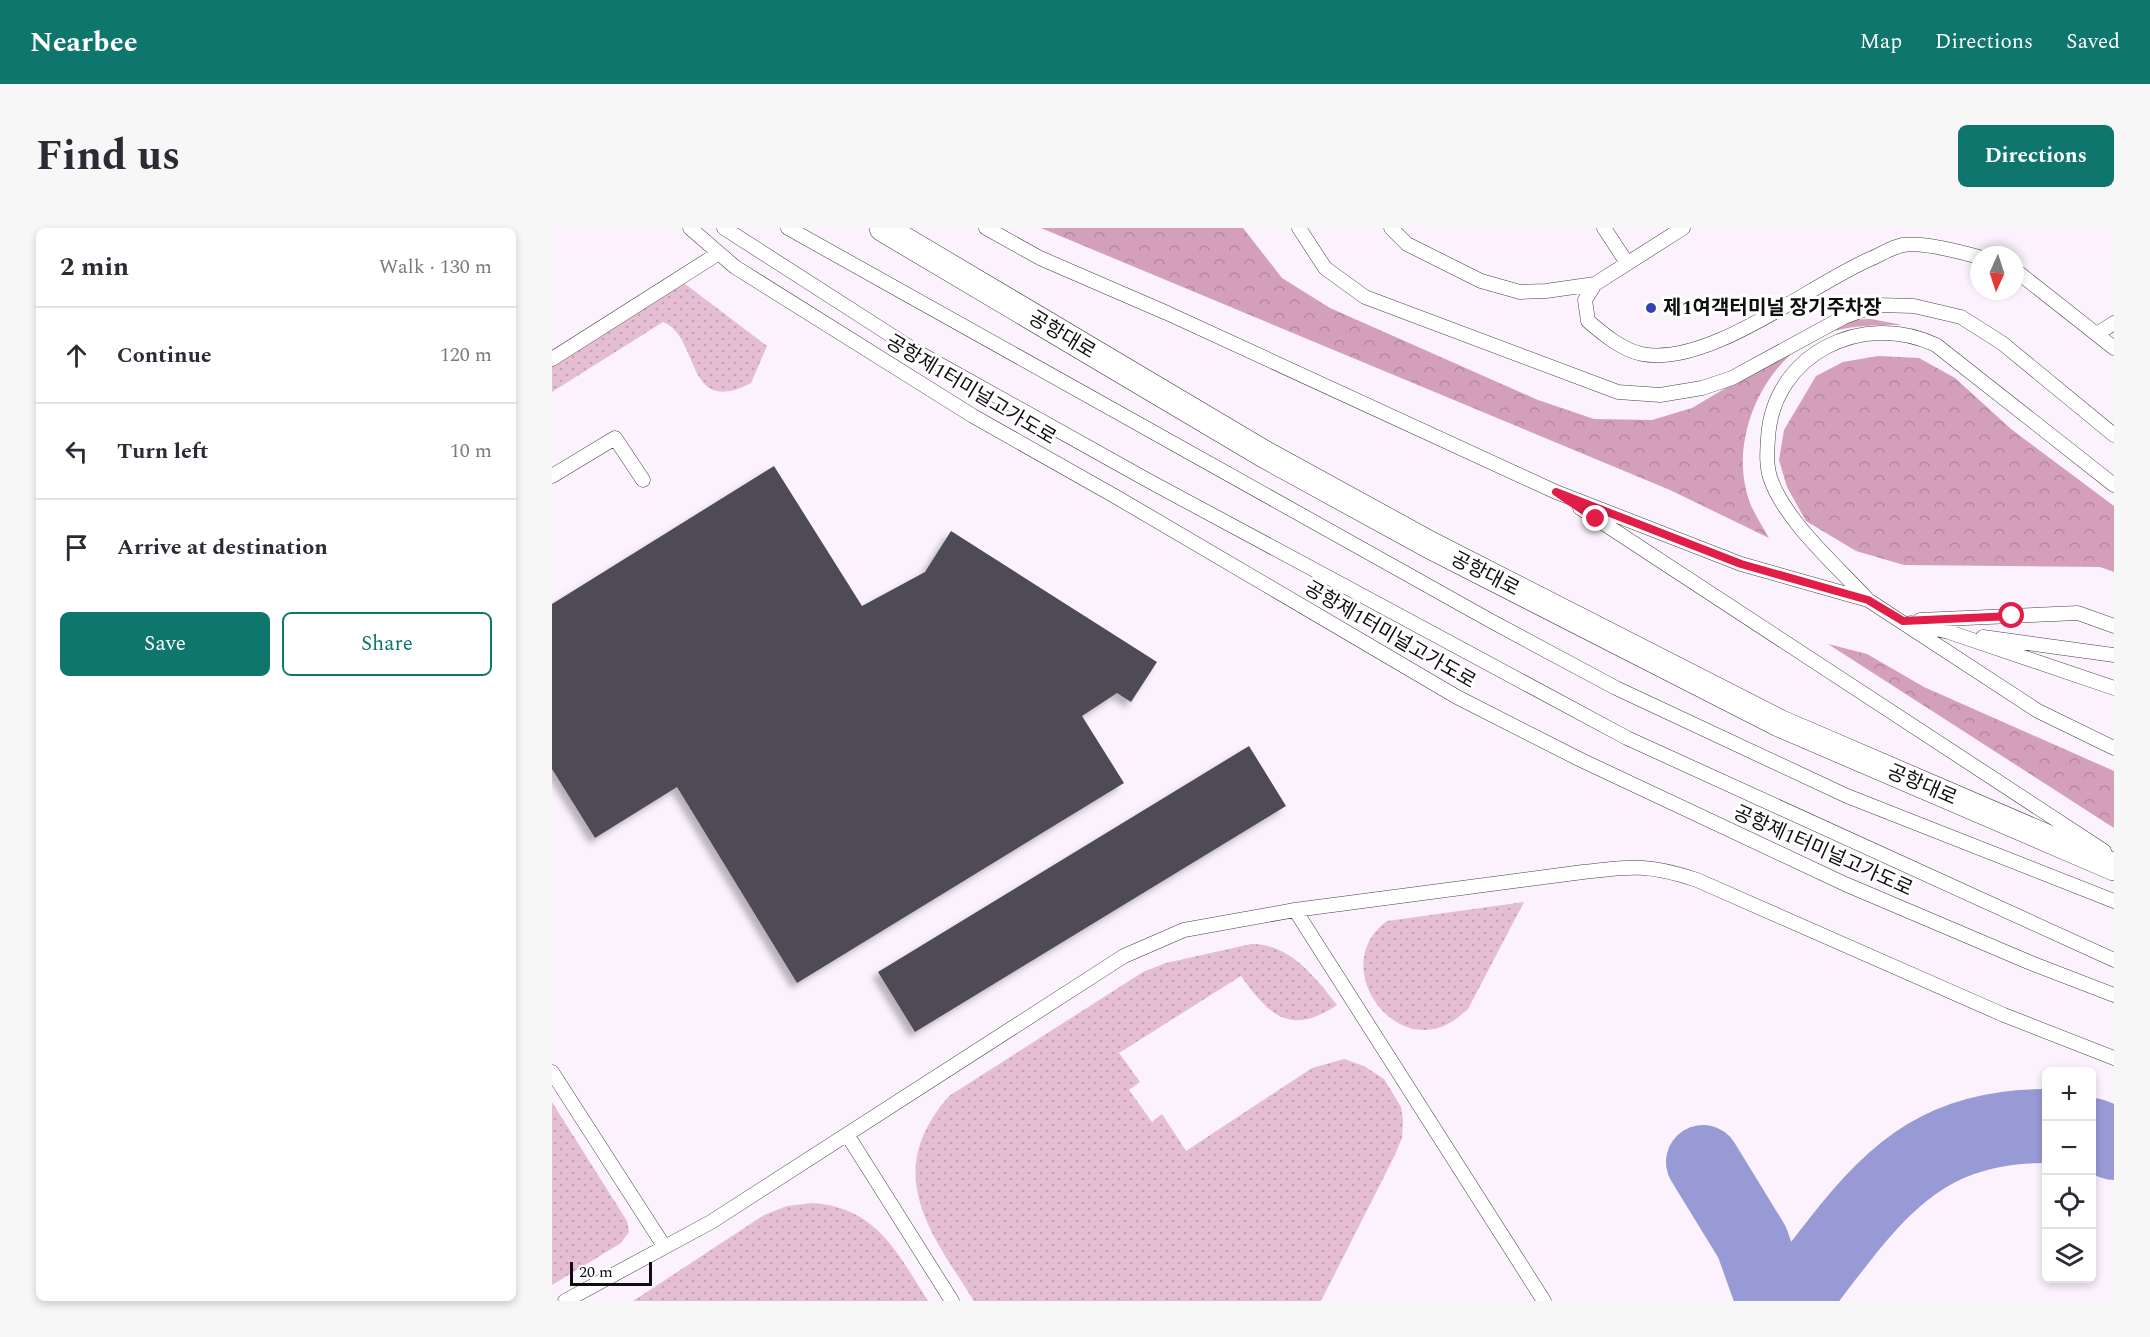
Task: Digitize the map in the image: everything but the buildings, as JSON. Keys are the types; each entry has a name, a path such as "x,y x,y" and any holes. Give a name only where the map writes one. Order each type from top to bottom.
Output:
{"street":[{"name":"공항대로","path":"883,228 1264,454 1440,551 1779,723 2114,867"}],"lane":[{"name":"공항제1터미널고가도로","path":"690,228 735,267 973,416 1119,498 1457,697 1581,760 1845,884 2031,963 2114,995"},
{"path":"724,228 914,350 1149,481 1627,738 2114,960"},
{"path":"788,228 1491,621 1616,688 1847,796 2114,901"},
{"path":"986,228 1040,258 1167,312 1556,492 1741,564 1868,600 2038,711 2114,748"},
{"path":"1299,228 1325,268 1365,297 1617,392 1660,395 1702,388 1732,378 1844,317 1877,305 1914,306 1961,317 2002,343 2114,435"},
{"path":"1391,228 1407,244 1481,281 1520,292 1595,284"},
{"path":"1605,228 1627,263"},
{"path":"1683,228 1595,284 1585,300 1588,321 1610,340 1642,354 1689,352 1725,338 1855,265 1903,245 1956,250 1970,254"},
{"path":"552,359 719,253"},
{"path":"2024,277 2114,348"},
{"path":"2097,334 2114,323"},
{"path":"1868,600 1786,510 1770,478 1767,464 1769,427 1779,394 1797,368 1839,340 1866,333 1885,332 1904,334 1936,345 2114,485"},
{"path":"552,476 615,438 643,480"},
{"path":"1556,492 2114,858"},
{"path":"1903,621 2078,613 2114,626"},
{"path":"1903,621 1949,632 2114,656"},
{"path":"1949,632 2114,688"},
{"path":"565,1301 711,1222 848,1136 1124,956 1184,930 1295,910 1595,870 1630,867 1662,868 1697,880 2004,1015 2114,1058"},
{"path":"1295,910 1544,1301"},
{"path":"552,1072 664,1246"},
{"path":"848,1136 952,1301"}],"shaded area":[{"path":"672,274 767,346 751,383 730,391 714,390 704,383 696,371 675,330 663,322 552,392 552,351"},
{"path":"1524,902 1468,1009 1452,1021 1441,1027 1420,1030 1401,1024 1385,1013 1372,996 1365,977 1364,957 1371,938 1387,921"},
{"path":"1251,944 1278,949 1289,956 1311,974 1337,1005 1321,1015 1306,1019 1293,1020 1282,1017 1271,1011 1261,1001 1241,976 1119,1053 1140,1082 1129,1090 1152,1122 1162,1114 1186,1151 1312,1068 1344,1059 1364,1066 1384,1079 1401,1107 1402,1138 1321,1301 974,1301 929,1225 920,1201 916,1176 918,1151 929,1124 949,1096 1143,972 1166,963"},
{"path":"552,1102 627,1221 629,1232 621,1243 552,1285"},
{"path":"813,1203 835,1207 869,1223 895,1250 928,1301 633,1301 764,1215 787,1206"}],"green space":[{"path":"1041,228 1243,228 1282,278 1330,308 1538,400 1594,419 1652,420 1692,408 1841,320 1871,319 1902,325 1859,326 1834,331 1811,340 1790,355 1773,375 1759,397 1749,422 1744,447 1743,473 1748,497 1769,538 1670,490"},
{"path":"1878,356 1919,358 1955,378 2011,429 2114,506 2114,572 2100,567 1904,565 1856,551 1806,521 1787,487 1779,460 1784,430 1816,376 1843,362"},
{"path":"1828,644 1867,654 1924,687 2114,771 2114,828"}],"taxiway":[{"path":"1794,1301 1860,1215 1904,1172 1927,1156 1952,1143 1980,1133 2042,1126"},
{"path":"2096,1136 2114,1143"},
{"path":"1703,1162 1752,1242 1773,1301"}],"place":[{"name":"제1여객터미널 장기주차장","path":"1651,308"}],"route":[{"path":"1596,519 1556,492 1741,564 1868,600 1903,621 2012,616"}]}
